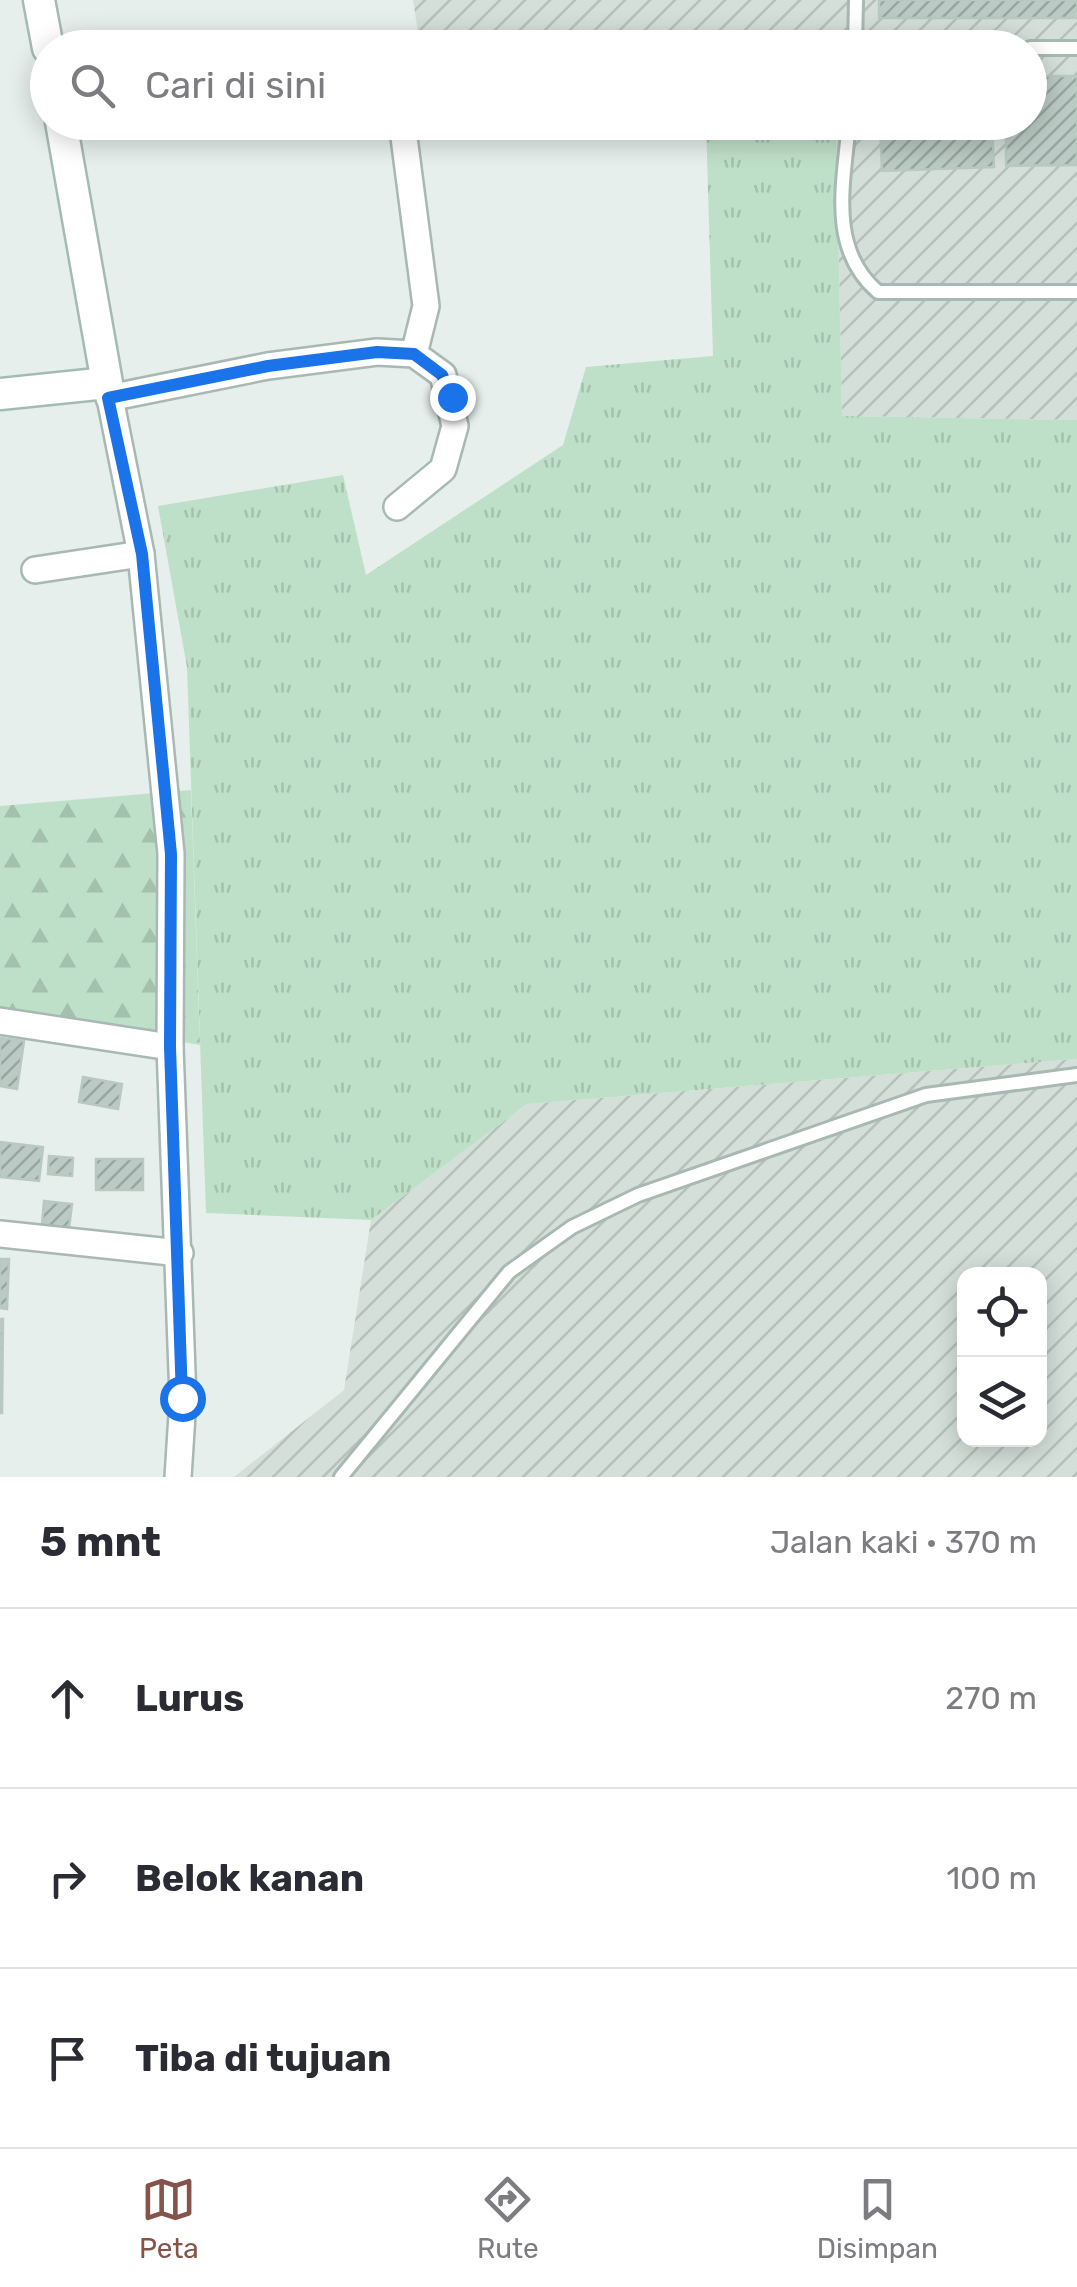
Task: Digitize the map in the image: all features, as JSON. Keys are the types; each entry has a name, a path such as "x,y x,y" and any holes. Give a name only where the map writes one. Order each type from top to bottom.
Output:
{"street":[{"path":"40,0 45,30"},
{"path":"64,140 108,390 142,554 171,854 170,1047 182,1398 178,1477"},
{"path":"404,140 426,306 414,354"},
{"path":"0,394 108,390 377,352 414,354 442,375 455,426 443,469 398,506"},
{"path":"35,570 142,554"},
{"path":"0,1021 170,1047"},
{"path":"0,1234 180,1253"}],"lane":[{"path":"855,30 856,0"},
{"path":"1047,48 1077,48"},
{"path":"847,140 841,212 848,253 859,276 878,292 1077,292"},
{"path":"342,1477 509,1272 572,1227 638,1194 926,1095 1077,1076"}],"shaded area":[{"path":"413,0 1077,0 1077,420 842,416 836,140 1047,140 1047,30 418,30"},
{"path":"1077,1059 1077,1477 234,1477 344,1390 371,1220 527,1104"}],"green space":[{"path":"707,140 836,140 842,416 1077,420 1077,1059 527,1104 371,1220 206,1213 187,667 158,506 343,475 366,575 563,445 586,367 713,356"},
{"path":"191,790 200,1045 0,1010 0,806"}],"building":[{"path":"879,0 1077,0 1077,18 879,18"},
{"path":"1047,76 1077,76 1077,165 1006,166 1006,140 1047,140"},
{"path":"881,140 993,140 994,167 882,171"},
{"path":"0,1038 24,1041 17,1089 0,1086"},
{"path":"83,1077 122,1084 118,1109 79,1102"},
{"path":"0,1142 43,1147 39,1181 0,1177"},
{"path":"49,1156 73,1158 72,1176 48,1174"},
{"path":"96,1159 143,1159 143,1190 96,1190"},
{"path":"44,1201 72,1204 69,1228 42,1225"},
{"path":"0,1259 9,1259 7,1309 0,1308"},
{"path":"3,1319 2,1413 0,1413"}],"route":[{"path":"182,1398 170,1047 171,854 142,554 108,398 268,366 377,352 414,354 442,375 452,397"}]}
